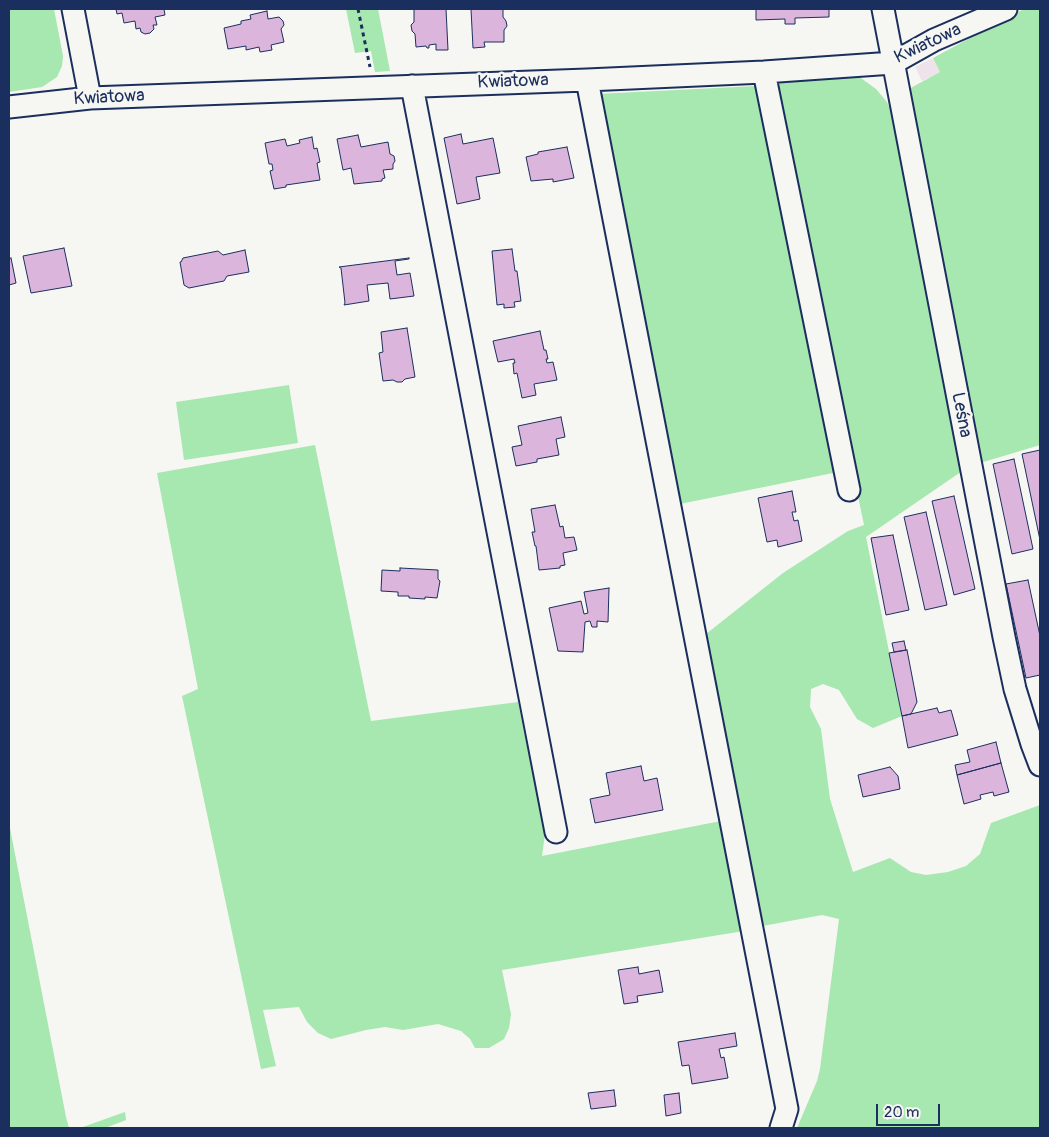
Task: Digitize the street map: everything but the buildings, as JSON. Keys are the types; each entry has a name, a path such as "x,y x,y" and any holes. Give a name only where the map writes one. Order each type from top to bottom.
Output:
{"street":[{"path":"73,9 90,98"},
{"name":"Leśna","path":"883,9 1004,637 1016,689 1040,765"},
{"name":"Kwiatowa","path":"9,107 90,98 587,80 764,72 893,63 934,40 1006,9"},
{"path":"764,72 849,490"},
{"path":"587,80 787,1109 781,1128"},
{"path":"412,86 556,832"}],"path":[{"path":"358,9 374,87"}],"shaded area":[{"path":"933,58 940,72 922,81 915,67"}],"green space":[{"path":"9,9 54,9 63,56 62,66 57,77 42,87 9,92"},
{"path":"346,9 378,9 390,71 375,72 371,51 355,53"},
{"path":"1024,9 1040,9 1040,445 980,463 907,90 940,72 933,58"},
{"path":"858,76 876,89 887,102 890,109 965,469 866,537 902,716 873,728 857,719 839,690 823,684 811,689 810,707 821,729 830,799 853,872 890,858 911,872 926,875 948,872 966,866 980,854 991,823 1040,805 1040,1128 797,1128 817,1081 820,1069 839,919 822,915 757,927 701,638 783,573 848,531 864,525 775,96 778,84 787,77"},
{"path":"756,86 762,90 838,472 675,505 597,94"},
{"path":"289,385 298,443 184,460 176,402"},
{"path":"315,445 371,721 518,702 545,834 542,856 726,820 744,931 502,970 511,1014 509,1028 504,1039 489,1048 475,1048 470,1039 461,1031 438,1024 403,1030 385,1027 331,1039 318,1033 307,1022 299,1007 263,1010 276,1066 261,1069 182,696 198,689 157,473"},
{"path":"9,823 66,1117 69,1128 9,1128"},
{"path":"125,1112 126,1120 105,1128 80,1128"}]}
